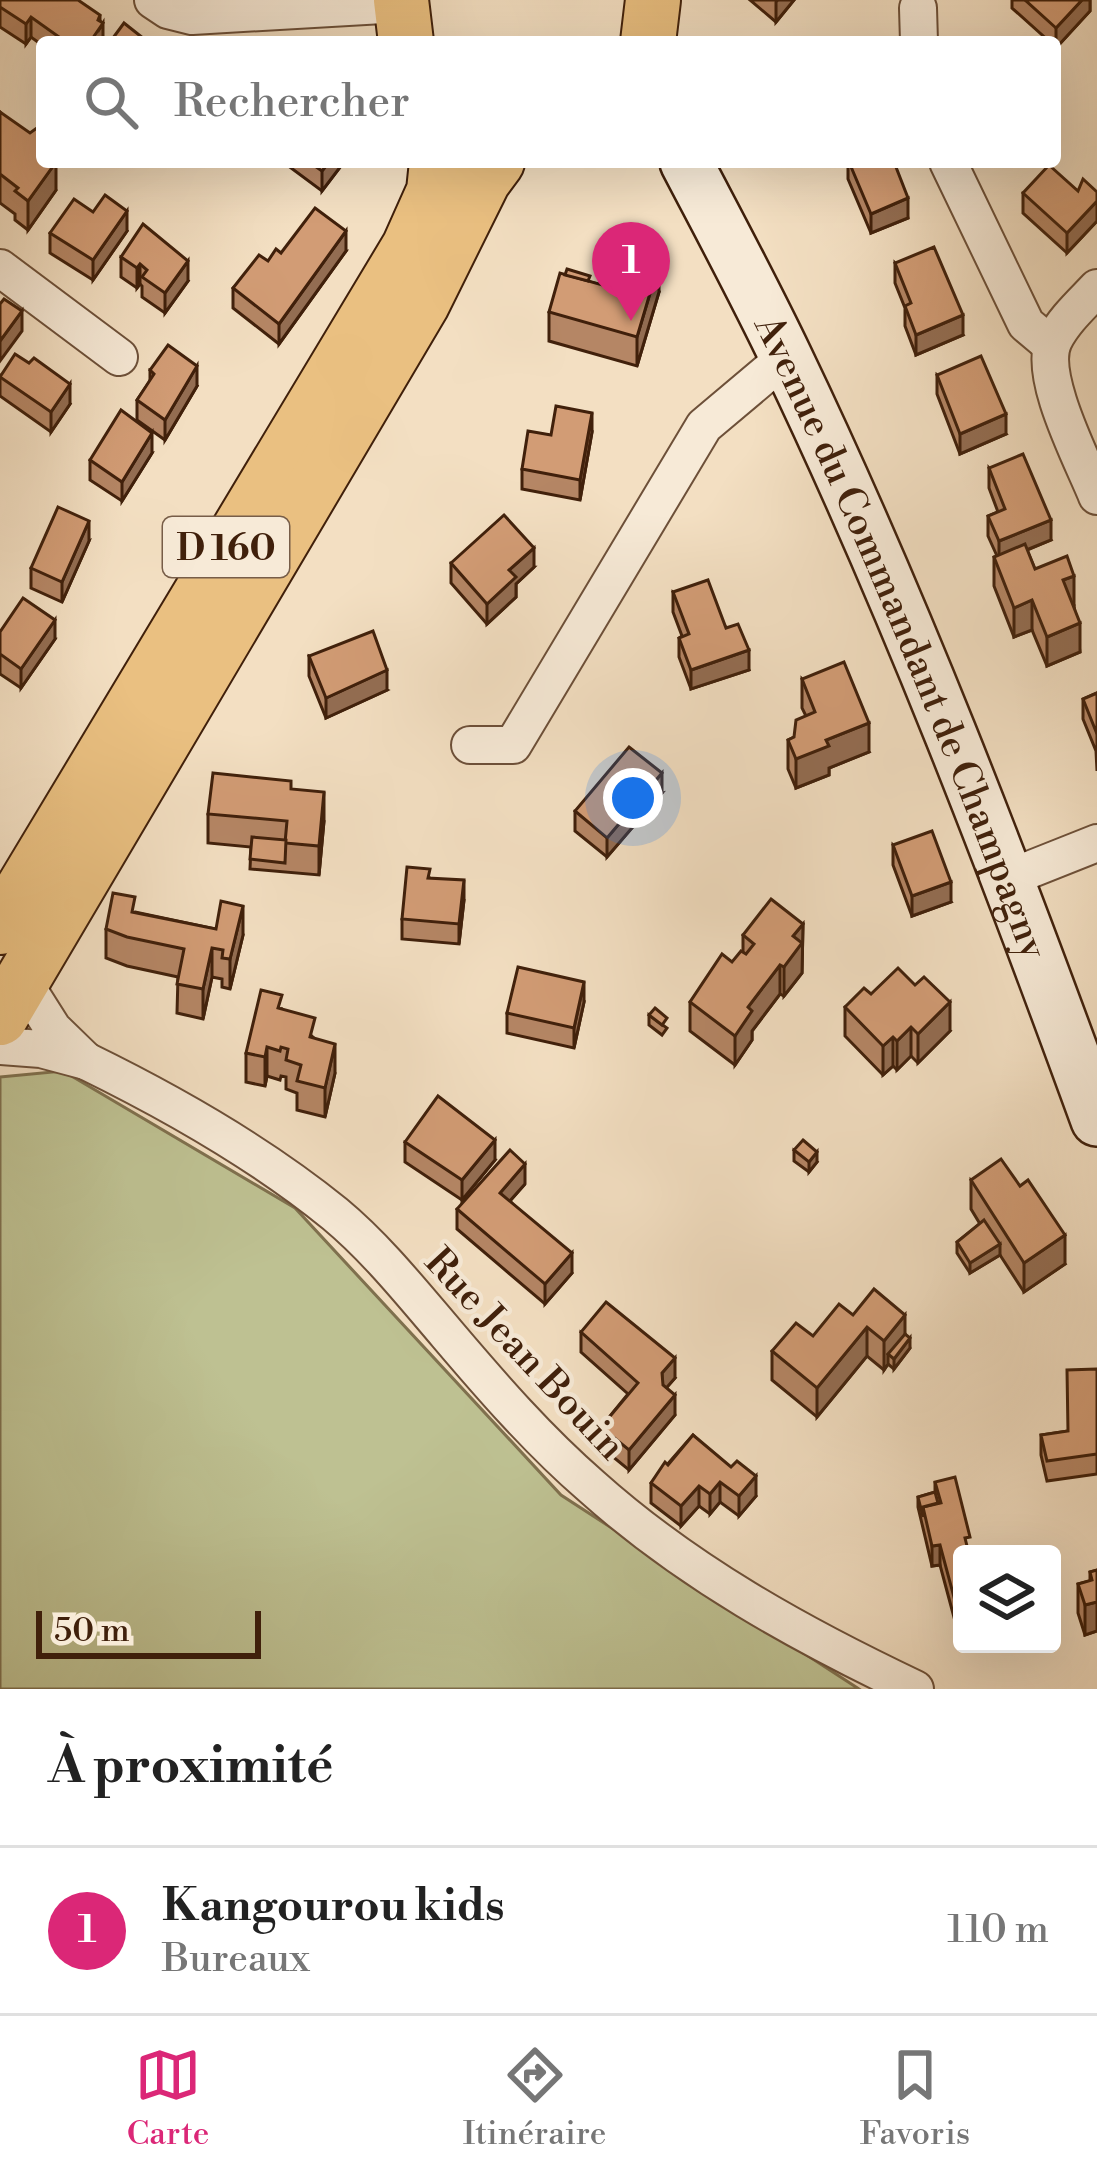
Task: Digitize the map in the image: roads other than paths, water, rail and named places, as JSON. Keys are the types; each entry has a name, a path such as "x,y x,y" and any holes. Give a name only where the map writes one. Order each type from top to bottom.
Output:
{"main road":[{"path":"649,36 653,0"},
{"name":"D 160","path":"0,927 409,247 434,191 436,168"},
{"name":"D 160","path":"11,999 422,304 493,168"},
{"name":"Avenue du Commandant de Champagny","path":"689,168 786,357 875,555 1009,878 1097,1120"}],"street":[{"path":"152,0 192,16 402,15"},
{"path":"951,168 1026,324 1051,345"},
{"path":"0,268 119,357"},
{"path":"1097,288 1051,345 1053,386 1097,496"},
{"path":"470,745 513,745 704,426 786,357"},
{"path":"1009,878 1097,843"},
{"name":"Rue Jean Bouin","path":"11,999 53,1029 86,1061"},
{"name":"Rue Jean Bouin","path":"0,1046 41,1049 86,1061 239,1148 337,1215 511,1409 592,1488 696,1569 811,1640 915,1689"}],"place":[{"name":"Kangourou kids","path":"631,321"}]}
